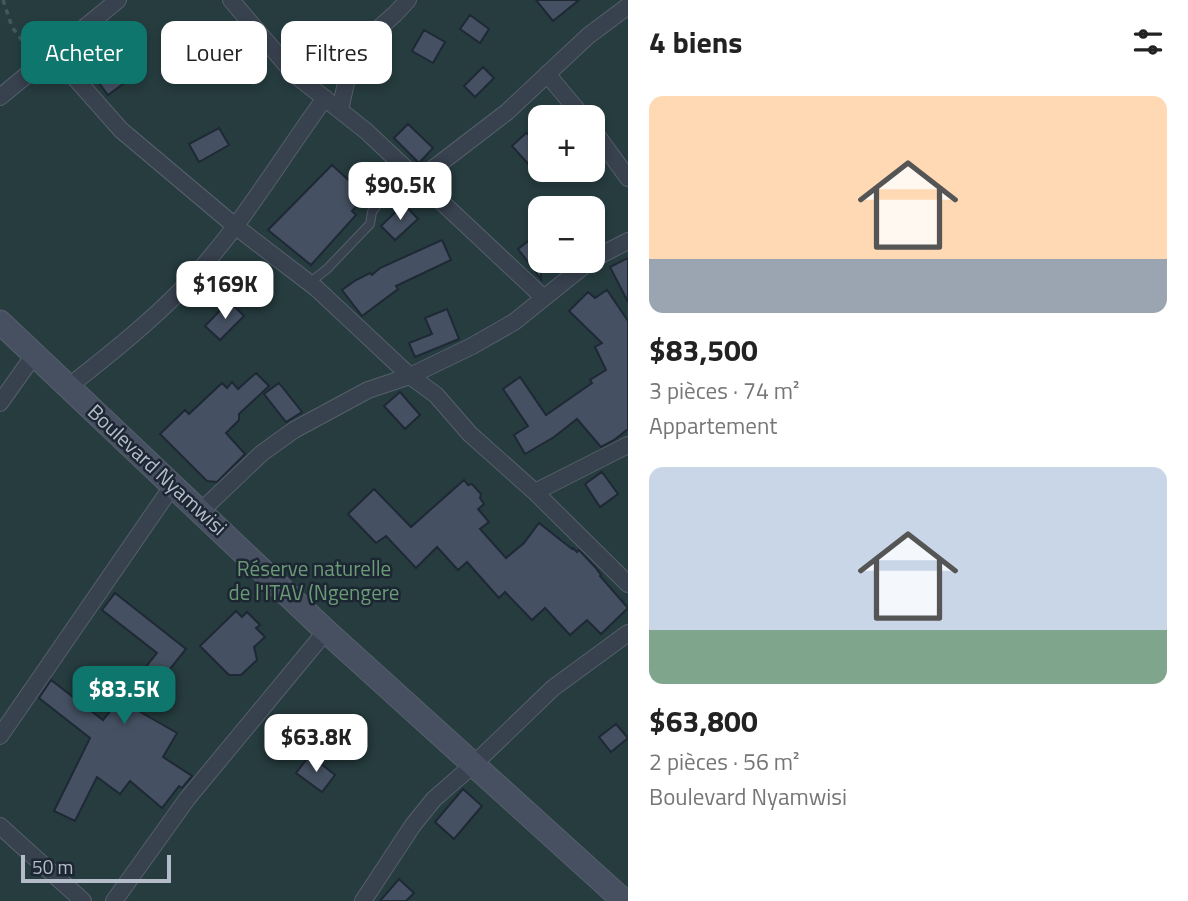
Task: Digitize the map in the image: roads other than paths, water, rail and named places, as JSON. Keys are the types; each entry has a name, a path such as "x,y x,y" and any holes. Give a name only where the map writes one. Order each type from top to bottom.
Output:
{"main road":[{"name":"Boulevard Nyamwisi","path":"0,322 612,897"}],"street":[{"path":"92,21 118,0"},
{"path":"230,0 294,74 366,131 544,298"},
{"path":"340,110 353,51 408,0"},
{"path":"417,181 507,111 588,36 628,6"},
{"path":"547,74 573,105"},
{"path":"0,97 21,80"},
{"path":"80,84 121,130 235,226 309,283 410,376 436,395 470,434 535,492 628,584"},
{"path":"68,387 128,339 186,285 235,226 325,98"},
{"path":"605,146 628,178"},
{"path":"605,253 628,241"},
{"path":"201,511 262,453 294,430 368,390 410,376 472,346 514,322 576,273"},
{"path":"0,403 34,355"},
{"path":"535,492 628,445"},
{"path":"0,736 173,485"},
{"path":"114,901 187,799 326,631"},
{"path":"363,901 413,825 434,799 553,688 598,652 628,633"},
{"path":"0,826 83,901"}],"lane":[{"path":"309,283 327,269 370,224 372,212 382,198 417,181"}],"park label":[{"name":"Réserve naturelle de l'ITAV (Ngengere","path":"314,581"}]}
